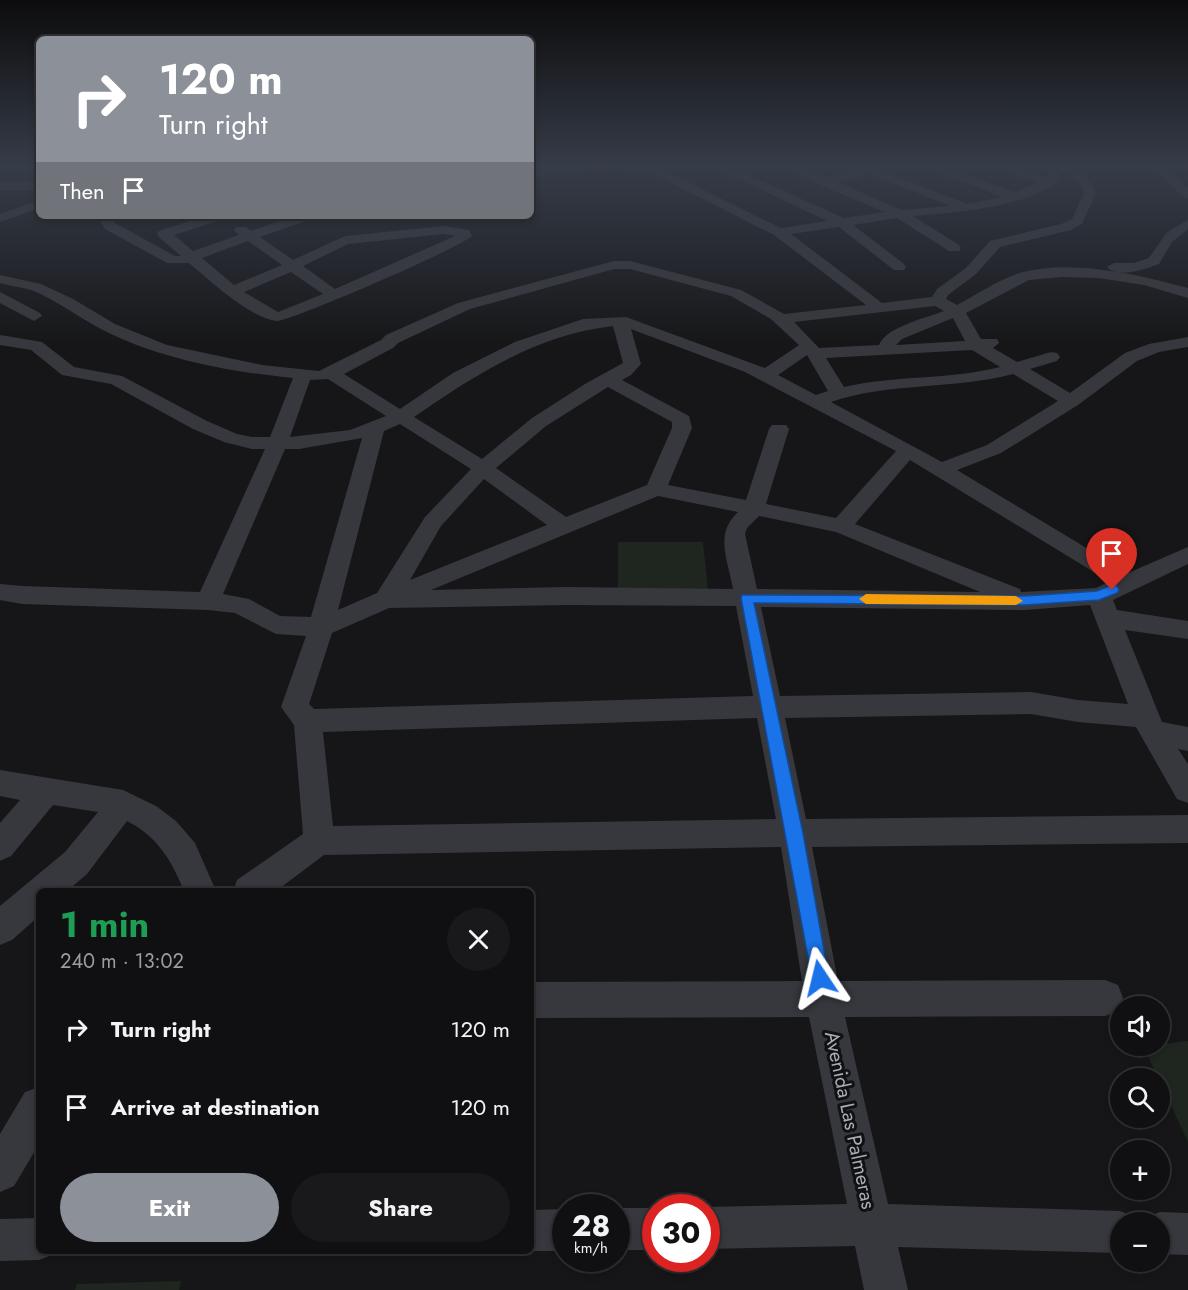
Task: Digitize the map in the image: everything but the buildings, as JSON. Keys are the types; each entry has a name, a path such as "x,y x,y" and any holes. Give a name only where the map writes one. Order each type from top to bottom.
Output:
{"street":[{"path":"110,225 172,260 194,257 281,225"},
{"path":"190,225 164,234 165,237 194,257 232,291 269,314 279,317 465,236 464,233 444,230 346,234 292,266 232,291"},
{"path":"236,225 334,295"},
{"path":"766,225 836,273 877,306"},
{"path":"779,232 821,225"},
{"path":"845,225 899,267"},
{"path":"918,225 954,248"},
{"path":"937,301 942,292 971,271 995,244 1049,232 1066,225"},
{"path":"886,350 888,342 896,335 957,311 1026,276 1056,266 1135,267 1154,261 1166,240 1178,228 1185,225"},
{"path":"1166,240 1188,245"},
{"path":"0,279 36,287 68,302 109,327 162,349 262,370 320,376 452,310 495,296 614,265 647,268 742,296 781,319 811,349 838,393"},
{"path":"1026,276 1062,273 1099,274 1145,281 1188,293"},
{"path":"0,297 34,316"},
{"path":"781,319 877,306 937,301 957,311 975,345 1071,401"},
{"path":"386,599 433,522 483,468 538,422 632,364 620,320"},
{"path":"0,340 36,346 68,371 116,380 200,425 231,438 252,443 278,443 331,440 375,428 402,416 459,377 527,343 583,324 620,320 703,349 766,376 908,450 1092,560 1126,583"},
{"path":"939,470 994,449 1071,401 1131,357 1155,348 1188,342"},
{"path":"766,376 811,349 886,350 996,343"},
{"path":"813,402 862,388 961,380 1013,369 1051,357"},
{"path":"330,373 483,468 565,527"},
{"path":"208,601 278,443 303,375"},
{"path":"609,380 682,420 682,428 656,489"},
{"path":"319,842 308,721 296,707 321,627 375,428"},
{"name":"Avenida Las Palmeras","path":"779,429 754,509 737,525 734,534 794,833 823,998 886,1290"},
{"path":"840,526 908,450"},
{"path":"0,611 11,593 208,601 240,605 276,625 321,627 656,489 840,526 1025,601"},
{"path":"1103,607 1126,583 1188,555"},
{"path":"386,599 567,596 1025,601 1103,607 1188,630"},
{"path":"1103,607 1149,724 1188,790"},
{"path":"308,721 769,706 1031,703 1149,724 1188,739"},
{"path":"0,783 123,803 153,819 177,845 185,854 199,888"},
{"path":"0,846 47,791"},
{"path":"46,888 76,862 123,803"},
{"path":"253,888 319,842 794,833 1188,829"},
{"path":"0,928 36,898"},
{"path":"534,1000 1104,998"},
{"path":"0,1172 36,1111"},
{"path":"720,1228 873,1225 1110,1232"},
{"path":"534,1231 552,1230"},
{"path":"1170,1233 1188,1234"},
{"path":"0,1240 36,1239"}],"shaded area":[{"path":"618,542 703,542 708,590 618,589"},
{"path":"1188,1041 1188,1142 1170,1104 1170,1068 1153,1068 1148,1056 1170,1056 1170,1043"},
{"path":"181,1281 179,1290 75,1290 77,1284"}],"slow traffic":[{"path":"866,599 1016,601"}],"route":[{"path":"820,978 794,833 747,598 1025,601 1099,596 1112,590"}]}
